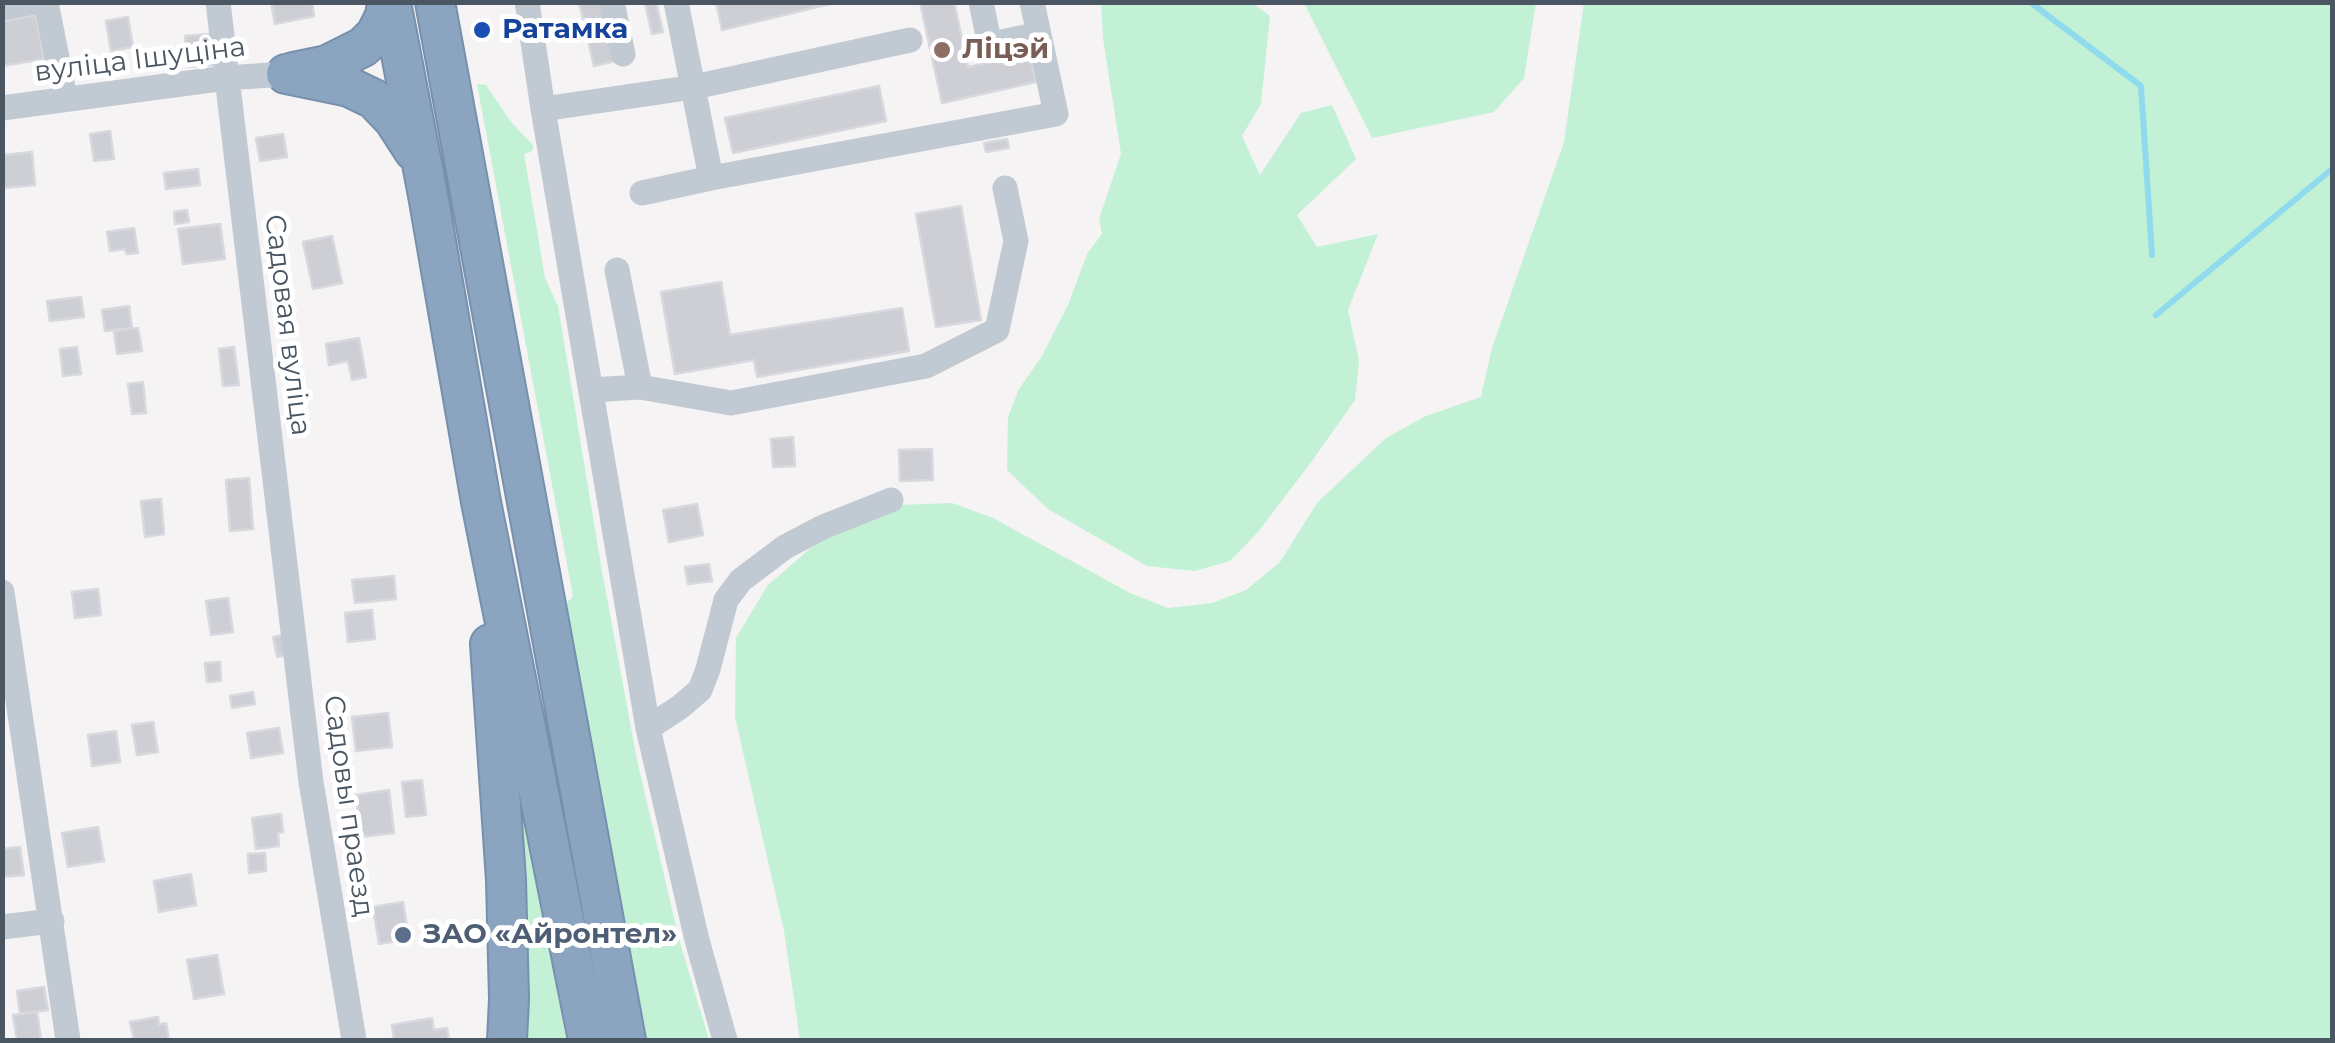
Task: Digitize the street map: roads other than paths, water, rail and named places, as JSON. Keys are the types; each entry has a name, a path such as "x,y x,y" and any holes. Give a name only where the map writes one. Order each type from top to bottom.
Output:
{"highway":[{"path":"286,74 328,65 363,47 376,34 389,2"},
{"path":"389,2 425,179 481,502 588,1040"},
{"path":"435,2 626,1040"},
{"path":"286,74 350,87 374,100 412,146 425,179"},
{"path":"481,502 506,880 507,1040"}],"street":[{"path":"2,8 34,2"},
{"path":"46,2 65,98"},
{"name":"Садовая вуліца","path":"218,2 289,579"},
{"path":"527,2 648,728 692,922 726,1040"},
{"path":"612,2 623,54"},
{"path":"676,2 711,178"},
{"path":"981,2 992,44 1039,34"},
{"path":"642,194 1056,114 1032,2"},
{"path":"542,109 694,87 910,40"},
{"name":"вуліца Ішуціна","path":"2,108 226,78 286,74"},
{"path":"591,390 640,387 731,403 926,366 997,330 1016,242 1005,188"},
{"path":"616,270 640,387"},
{"path":"648,728 700,690 726,600 741,580 785,548 824,527 891,500"},
{"name":"Садовы праезд","path":"289,579 311,782 354,1040"},
{"path":"2,592 68,1040"},
{"path":"2,927 52,921"}],"waterway":[{"path":"2030,2 2141,86 2152,255"},
{"path":"2156,315 2332,169"}],"place":[{"name":"Ратамка","path":"482,30"},
{"name":"Ліцэй","path":"942,50"},
{"name":"ЗАО «Айронтел»","path":"403,935"}]}
